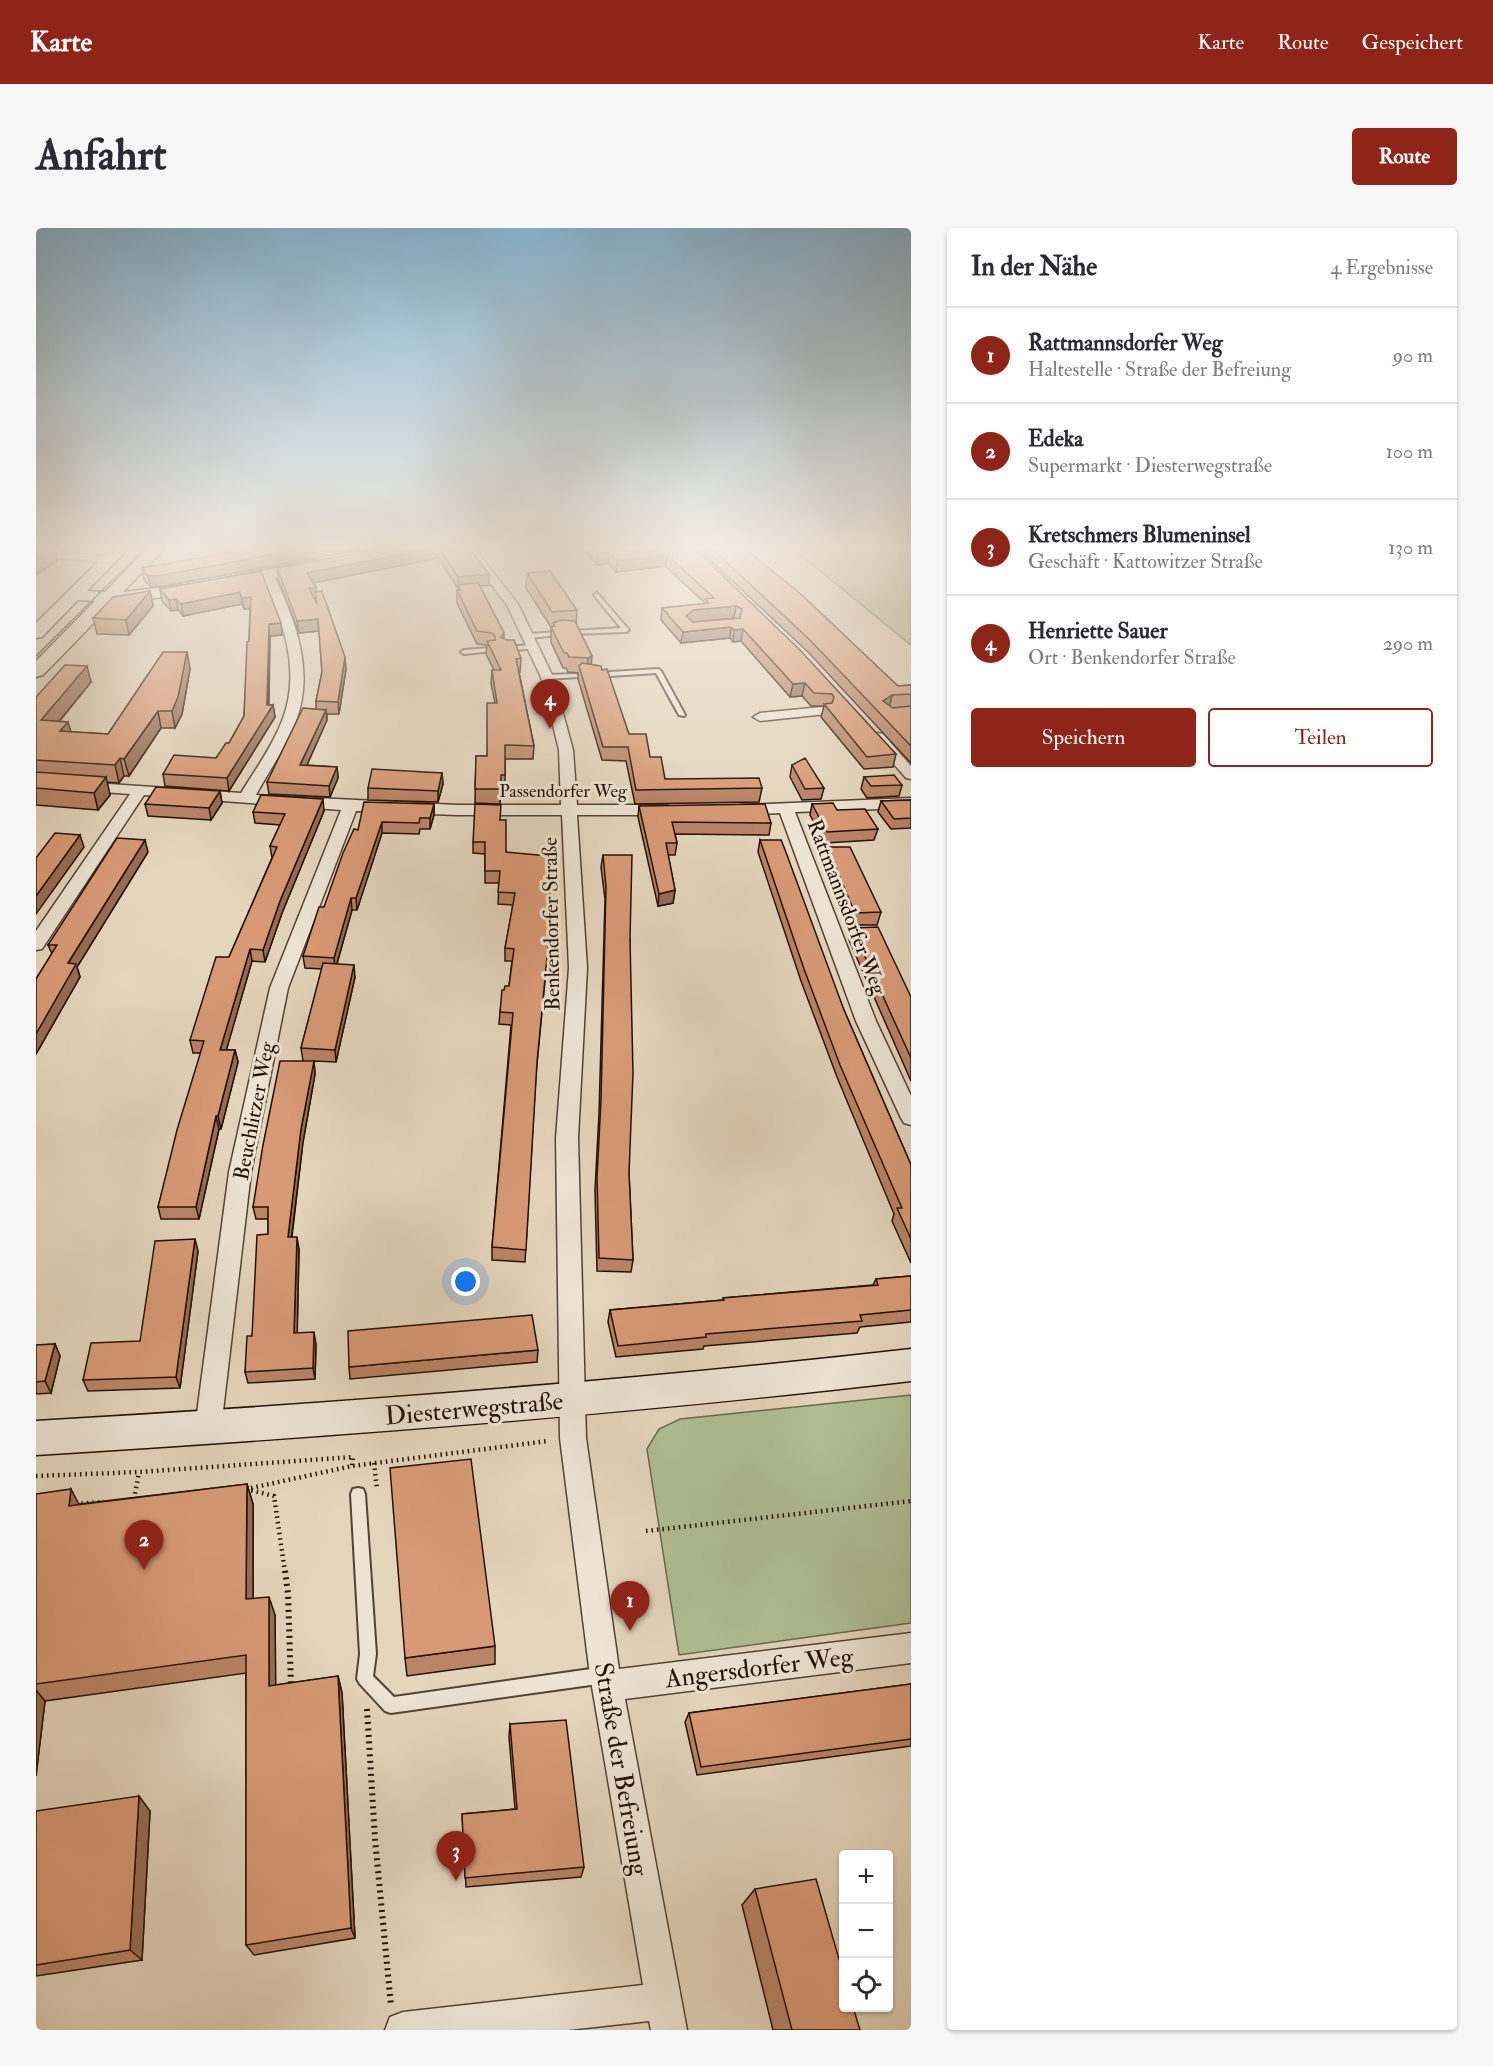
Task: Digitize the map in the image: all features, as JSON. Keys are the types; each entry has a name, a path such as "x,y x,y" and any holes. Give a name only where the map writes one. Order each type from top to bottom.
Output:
{"street":[{"path":"36,671 75,631"},
{"path":"246,798 288,722 299,675 296,647 290,631"},
{"name":"Benkendorfer Straße","path":"527,631 547,677 566,750 571,811 578,968 567,1138 574,1400"},
{"path":"760,718 831,710"},
{"path":"867,725 911,775"},
{"name":"Passendorfer Weg","path":"36,783 350,806 457,810 678,810"},
{"path":"36,945 59,906 110,838 140,790"},
{"path":"726,810 911,803"},
{"name":"Beuchlitzer Weg","path":"208,1428 240,1172 279,988 350,806"},
{"name":"Rattmannsdorfer Weg","path":"786,809 866,1021 911,1118"},
{"name":"Diesterwegstraße","path":"36,1438 208,1428 574,1400 785,1380 911,1365"},
{"name":"Straße der Befreiung","path":"574,1400 573,1438 606,1680 666,2015"},
{"name":"Angersdorfer Weg","path":"606,1680 911,1648"},
{"path":"397,2024 666,2015"}],"lane":[{"path":"572,633 606,631"},
{"path":"506,649 557,634"},
{"path":"464,652 491,650"},
{"path":"592,675 658,671 682,715"},
{"path":"547,677 576,676"},
{"path":"358,1494 368,1654 365,1679 391,1705 606,1680"}],"path":[{"path":"237,1489 352,1466 573,1438"},
{"path":"36,1476 139,1472 353,1457 352,1466"},
{"path":"134,1499 139,1472"},
{"path":"249,1488 274,1496 288,1594 291,1686 302,1685"},
{"path":"123,1500 146,1498"},
{"path":"69,1504 112,1501"},
{"path":"646,1532 911,1501"},
{"path":"365,1679 375,1839 397,2024"}],"green space":[{"path":"894,631 911,631 911,645"},
{"path":"911,1395 911,1623 679,1655 647,1449 659,1429 680,1419"}],"building":[{"path":"249,631 269,631 267,705 273,705 227,778 163,774 174,755 216,758 226,743 229,743 244,716 247,642"},
{"path":"319,631 336,631 345,657 338,702 316,701 322,672"},
{"path":"478,631 503,631 501,637 514,640 521,658 516,659 534,746 505,745 505,775 501,775 501,789 475,789 476,756 487,756 487,703 497,703 492,670 501,670 487,641 495,640 492,633"},
{"path":"553,631 580,631 592,656 588,658 569,657 567,653 564,653"},
{"path":"745,631 780,631 896,754 867,757 824,704 832,703 834,697 832,694 814,693 805,683 793,684"},
{"path":"800,631 840,631 898,686 911,685 911,694 892,695 883,701 893,708 911,706 911,746"},
{"path":"163,652 187,652 178,697 172,711 158,711 124,759 120,758 115,765 36,760 36,697 65,665 87,666 41,720 68,722 60,731 108,734"},
{"path":"582,663 601,666 602,670 607,669 629,734 646,734 650,757 661,757 665,779 759,778 762,788 636,790 628,747 603,747 579,666"},
{"path":"303,708 326,710 300,765 337,767 329,786 267,782"},
{"path":"805,758 824,788 805,789 792,765"},
{"path":"372,769 442,773 438,791 368,788"},
{"path":"36,772 106,777 94,793 36,788"},
{"path":"894,775 902,785 871,786 864,777"},
{"path":"156,787 220,791 209,808 145,804"},
{"path":"261,795 323,799 280,901 263,950 250,949 220,1050 235,1050 218,1116 216,1116 196,1207 158,1207 177,1130 204,1041 190,1040 216,957 229,957 277,847 270,846 285,814 253,812"},
{"path":"911,800 911,818 894,819 881,801"},
{"path":"364,802 434,804 430,818 420,818 419,823 382,822 356,898 351,898 334,958 303,956 319,907 324,907 343,853 354,829 358,830"},
{"path":"833,803 837,810 865,809 878,829 827,832 812,804"},
{"path":"475,804 501,805 500,820 506,820 506,852 548,856 550,888 548,947 537,1062 526,1250 492,1247 513,1013 500,1012 502,990 505,986 509,986 514,949 505,948 515,893 498,892 500,871 485,871 485,842 473,842"},
{"path":"765,804 771,823 672,822 677,843 666,843 675,890 659,894 639,806"},
{"path":"55,833 80,835 36,896 36,858"},
{"path":"117,838 145,840 68,963 76,964 36,1034 36,979 57,945 48,945"},
{"path":"760,840 781,840 844,1010 911,1165 911,1239 897,1208 902,1208 840,1065"},
{"path":"827,847 850,847 881,912 855,913"},
{"path":"603,855 632,855 630,939 633,1073 629,1173 633,1260 599,1258 597,1177 606,887"},
{"path":"878,927 911,997 911,1058 852,928"},
{"path":"323,963 354,965 335,1050 301,1048"},
{"path":"280,1061 314,1061 301,1129 288,1237 297,1237 294,1333 314,1332 313,1368 245,1372 247,1336 252,1336 257,1235 268,1234 268,1207 253,1207"},
{"path":"195,1239 176,1377 83,1380 91,1343 140,1341 155,1241"},
{"path":"911,1276 911,1310 860,1315 862,1321 706,1334 706,1337 618,1346 610,1310 878,1285 876,1279"},
{"path":"532,1315 538,1350 349,1367 348,1331"},
{"path":"55,1344 45,1381 36,1382 36,1345"},
{"path":"471,1459 495,1646 405,1658 390,1468"},
{"path":"247,1484 246,1599 269,1597 269,1686 338,1676 351,1928 246,1945 246,1655 36,1684 36,1494 71,1489 69,1506"},
{"path":"911,1684 911,1739 701,1767 689,1713"},
{"path":"566,1720 584,1867 465,1878 462,1814 517,1809 510,1724"},
{"path":"139,1796 130,1950 36,1965 36,1811"},
{"path":"816,1879 839,1959 839,2012 855,2012 860,2030 792,2030 755,1889"}],"tram line":[{"path":"36,656 61,631"}],"place":[{"name":"Henriette Sauer","path":"550,729"},
{"name":"Edeka","path":"144,1570"},
{"name":"Rattmannsdorfer Weg","path":"630,1631"},
{"name":"Kretschmers Blumeninsel","path":"456,1881"}]}
